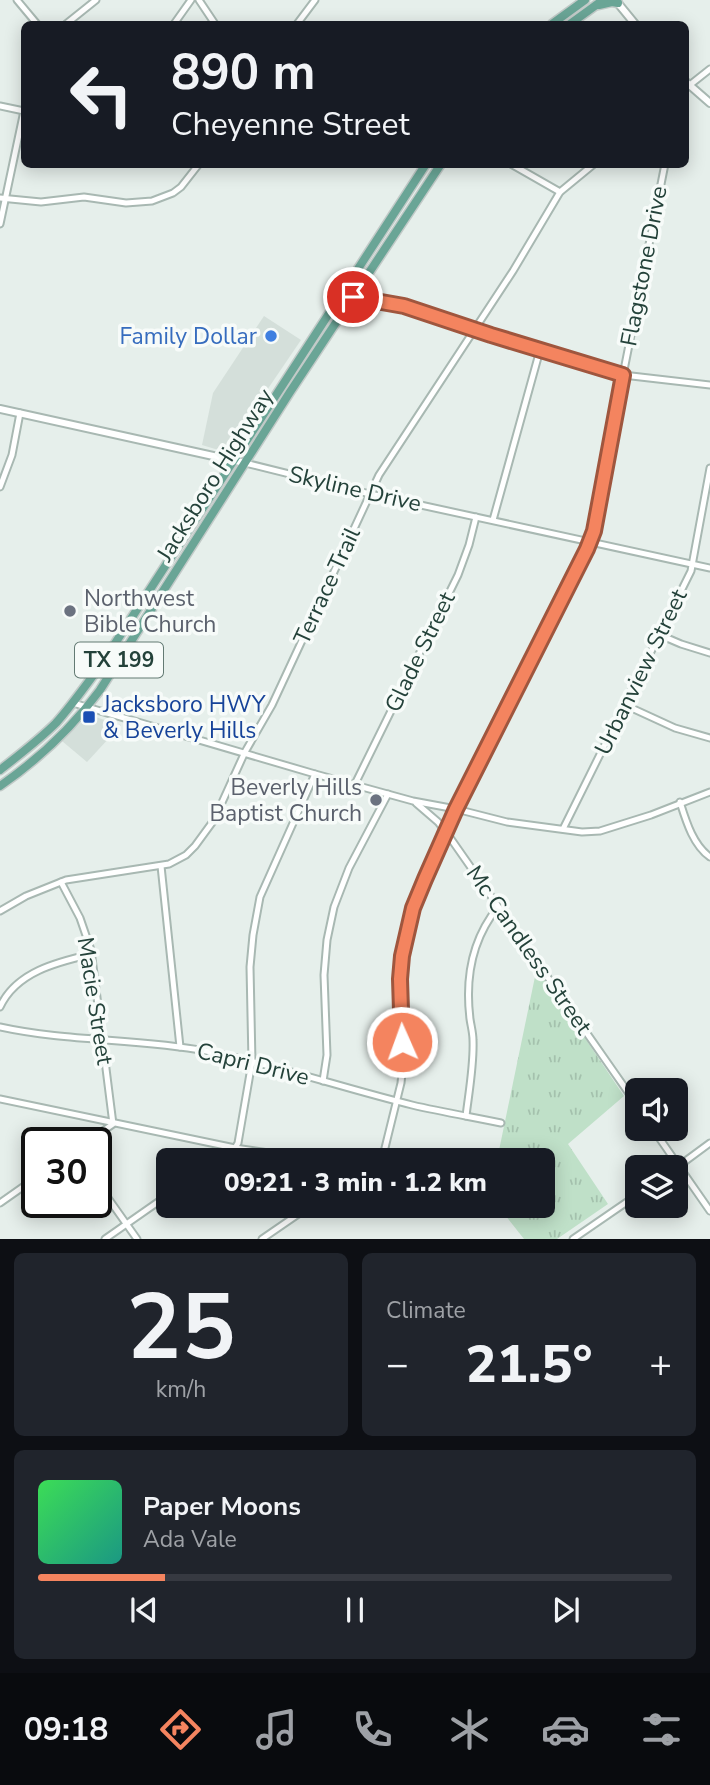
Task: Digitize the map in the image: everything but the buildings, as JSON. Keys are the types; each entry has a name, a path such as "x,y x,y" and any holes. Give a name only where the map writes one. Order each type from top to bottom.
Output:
{"main road":[{"path":"556,21 585,0"},
{"path":"574,21 599,3 617,2"},
{"name":"Jacksboro Highway","path":"0,770 38,740 73,703 106,658 423,168"},
{"name":"Jacksboro Highway","path":"0,786 63,735 87,708 438,168"},
{"path":"389,222 398,228"},
{"path":"152,585 163,593"}],"street":[{"path":"17,0 34,21"},
{"path":"70,21 96,0"},
{"path":"176,21 191,0"},
{"path":"200,0 213,21"},
{"path":"299,21 315,0"},
{"path":"617,2 633,21"},
{"path":"689,84 710,69"},
{"path":"689,87 710,103"},
{"path":"0,106 21,110"},
{"path":"0,224 3,199 21,124"},
{"path":"3,199 41,202 84,197 126,203 152,201 181,187 196,168"},
{"path":"518,168 559,192"},
{"name":"Terrace Trail","path":"0,911 26,896 61,882 169,864 186,855 208,829 245,752 272,705 379,475 513,271 559,192 588,168"},
{"name":"Flagstone Drive","path":"385,1148 401,1083 402,956 413,908 456,809 594,531 664,168"},
{"path":"341,296 404,306 623,375 710,385"},
{"path":"493,520 540,350"},
{"name":"Skyline Drive","path":"0,409 710,568"},
{"path":"0,487 12,455 20,413"},
{"name":"Urbanview Street","path":"563,829 693,564 710,468"},
{"name":"Glade Street","path":"355,784 458,575 476,517"},
{"path":"660,635 710,653"},
{"path":"73,703 413,801 507,822 582,832 600,831 710,792"},
{"path":"625,705 675,728 710,738"},
{"path":"0,1099 235,1148 241,1136 251,1062 250,967 260,897 315,774"},
{"path":"323,1081 327,1055 324,975 327,940 334,907 349,868 388,794"},
{"name":"Mc Candless Street","path":"413,801 446,832 625,1088"},
{"path":"681,802 689,828 699,847 710,857"},
{"path":"161,866 180,1047"},
{"name":"Macie Street","path":"61,882 80,918 92,954 113,1124"},
{"path":"466,1116 473,1042 469,972 485,925 498,907"},
{"path":"0,1007 10,991 32,973 66,960 92,954"},
{"name":"Capri Drive","path":"0,1027 180,1047 251,1062 398,1101 501,1123"},
{"path":"109,1127 113,1124"},
{"path":"688,1159 710,1143"},
{"path":"688,1182 710,1211"},
{"path":"0,1203 21,1188"},
{"path":"112,1203 137,1239"},
{"path":"105,1239 156,1203"},
{"path":"573,1239 625,1203"},
{"path":"262,1239 293,1218"}],"shaded area":[{"path":"264,316 301,340 225,452 202,445 213,393"},
{"path":"89,715 121,725 87,762 62,741"}],"green space":[{"path":"537,967 624,1096 568,1144 608,1204 557,1239 524,1239 507,1218 555,1218 555,1148 499,1148"}],"place":[{"name":"Family Dollar","path":"271,336"},
{"name":"Northwest Bible Church","path":"70,611"},
{"name":"Jacksboro HWY & Beverly Hills","path":"89,717"},
{"name":"Beverly Hills Baptist Church","path":"376,800"}],"route":[{"path":"353,297 404,306 623,375 594,531 587,549 456,809 413,908 402,956 400,979 402,1042"}]}
